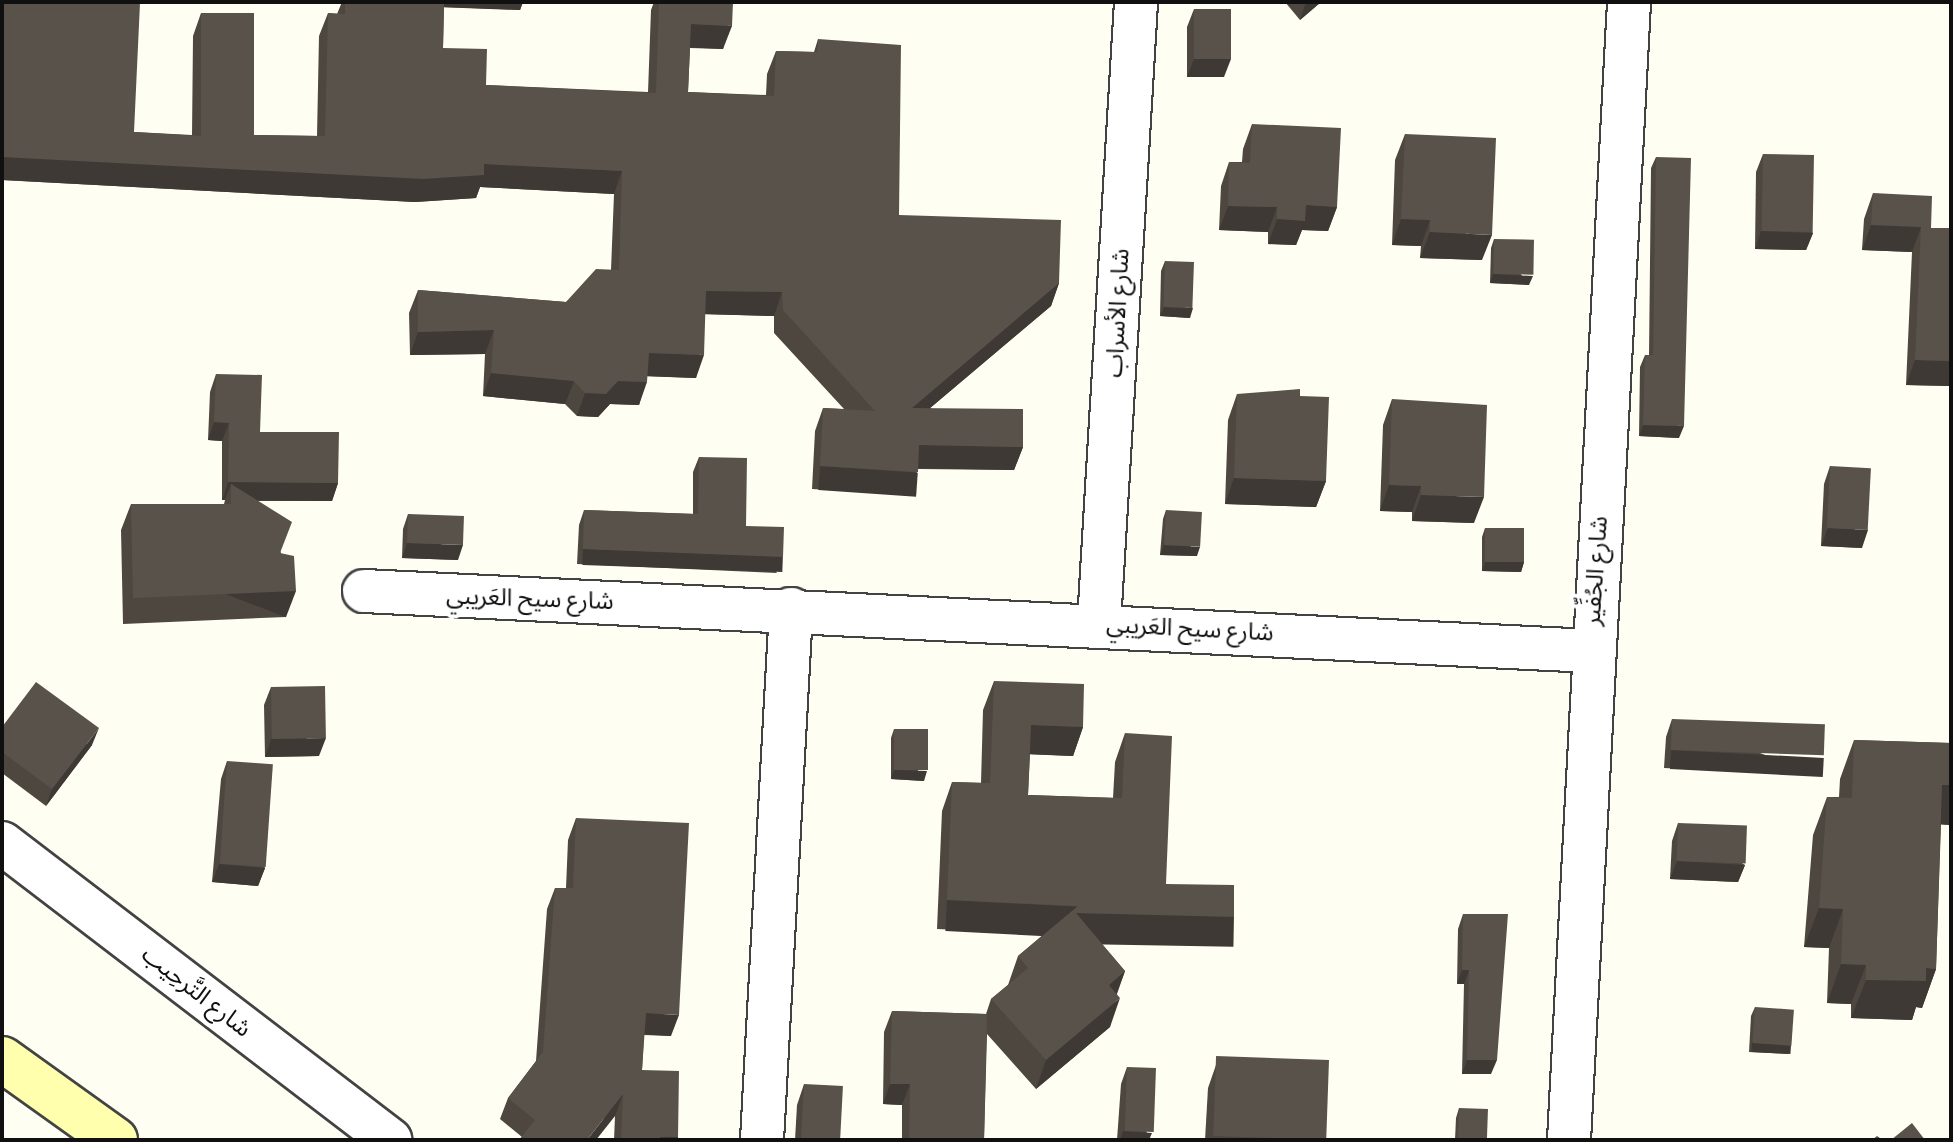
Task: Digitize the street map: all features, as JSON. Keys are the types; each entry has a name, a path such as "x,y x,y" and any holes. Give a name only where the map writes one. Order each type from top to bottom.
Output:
{"main road":[{"path":"2,1059 115,1140"}],"street":[{"name":"شارع الأسراب","path":"1099,623 1136,2"},
{"name":"شارع الجُفِّير","path":"1569,1140 1590,651 1629,2"},
{"name":"شارع سيح العَريبي","path":"364,591 1099,623 1590,651"},
{"path":"762,1140 791,609"},
{"name":"شارع التَّرحِيب","path":"2,843 390,1140"}],"building":[{"path":"2,2 140,3 134,132 201,136 201,13 254,13 254,135 325,136 328,13 345,14 345,2 444,2 443,48 487,49 486,85 656,93 659,2 733,2 732,26 691,24 688,92 774,96 776,51 817,52 818,39 901,45 899,215 1061,220 1059,283 912,408 1023,409 1023,447 919,445 918,472 820,466 823,408 875,411 783,310 782,292 706,291 704,355 649,353 647,382 618,381 606,394 585,393 574,381 491,373 494,330 418,332 418,290 566,302 596,269 619,270 622,171 484,164 484,175 423,179 2,157"},
{"path":"1194,9 1231,9 1231,59 1194,59"},
{"path":"1252,124 1341,128 1337,207 1306,205 1305,221 1277,219 1277,207 1228,206 1229,162 1250,163"},
{"path":"1405,134 1496,138 1492,235 1430,232 1430,220 1401,219"},
{"path":"1763,154 1814,155 1813,232 1762,231"},
{"path":"1656,157 1691,158 1684,426 1643,425 1645,355 1653,355"},
{"path":"1873,193 1932,196 1931,228 1951,228 1951,361 1915,360 1921,227 1871,225"},
{"path":"1494,239 1534,240 1533,275 1493,274"},
{"path":"1165,261 1194,262 1192,308 1163,307"},
{"path":"216,374 262,375 260,432 339,432 338,483 228,482 229,423 214,422"},
{"path":"1300,389 1300,396 1329,397 1326,481 1234,478 1237,394"},
{"path":"1392,399 1487,405 1484,497 1421,495 1421,486 1389,485"},
{"path":"699,457 747,458 746,526 784,527 783,557 583,549 584,510 698,514"},
{"path":"1830,466 1871,468 1868,530 1827,528"},
{"path":"231,484 292,522 280,553 294,556 296,591 133,598 131,504 231,504"},
{"path":"1166,510 1202,512 1200,547 1164,545"},
{"path":"408,514 464,516 463,545 407,543"},
{"path":"1485,528 1524,528 1524,562 1485,562"},
{"path":"994,681 1084,684 1083,727 1031,725 1028,795 1122,798 1125,733 1172,736 1166,884 1234,885 1234,917 1076,913 1125,971 1109,985 1120,998 1046,1060 991,999 1028,968 1018,956 1078,906 947,900 952,782 990,783"},
{"path":"36,682 99,728 52,789 2,752 2,727"},
{"path":"325,686 326,738 272,739 271,687"},
{"path":"1672,719 1825,724 1824,755 1671,750"},
{"path":"894,729 928,729 928,770 894,770"},
{"path":"1854,740 1951,743 1951,785 1942,785 1936,969 1926,968 1926,981 1866,980 1866,965 1841,964 1843,909 1819,908 1827,797 1852,798"},
{"path":"227,761 273,764 266,867 220,864"},
{"path":"576,818 689,823 679,1015 646,1013 642,1070 679,1071 678,1137 621,1140 623,1094 587,1140 519,1140 535,1120 508,1098 543,1052 555,888 573,888"},
{"path":"1678,823 1747,825 1746,863 1677,861"},
{"path":"1463,914 1508,914 1497,1060 1467,1060 1469,970 1462,970"},
{"path":"1755,1007 1794,1010 1791,1046 1752,1043"},
{"path":"892,1011 987,1014 984,1140 909,1140 910,1084 890,1084"},
{"path":"1216,1056 1329,1060 1326,1140 1213,1136"},
{"path":"1127,1067 1156,1068 1154,1132 1125,1131"},
{"path":"804,1084 843,1086 840,1140 801,1140"},
{"path":"1459,1108 1488,1109 1487,1140 1458,1140"},
{"path":"1912,1123 1925,1140 1891,1140"}]}
